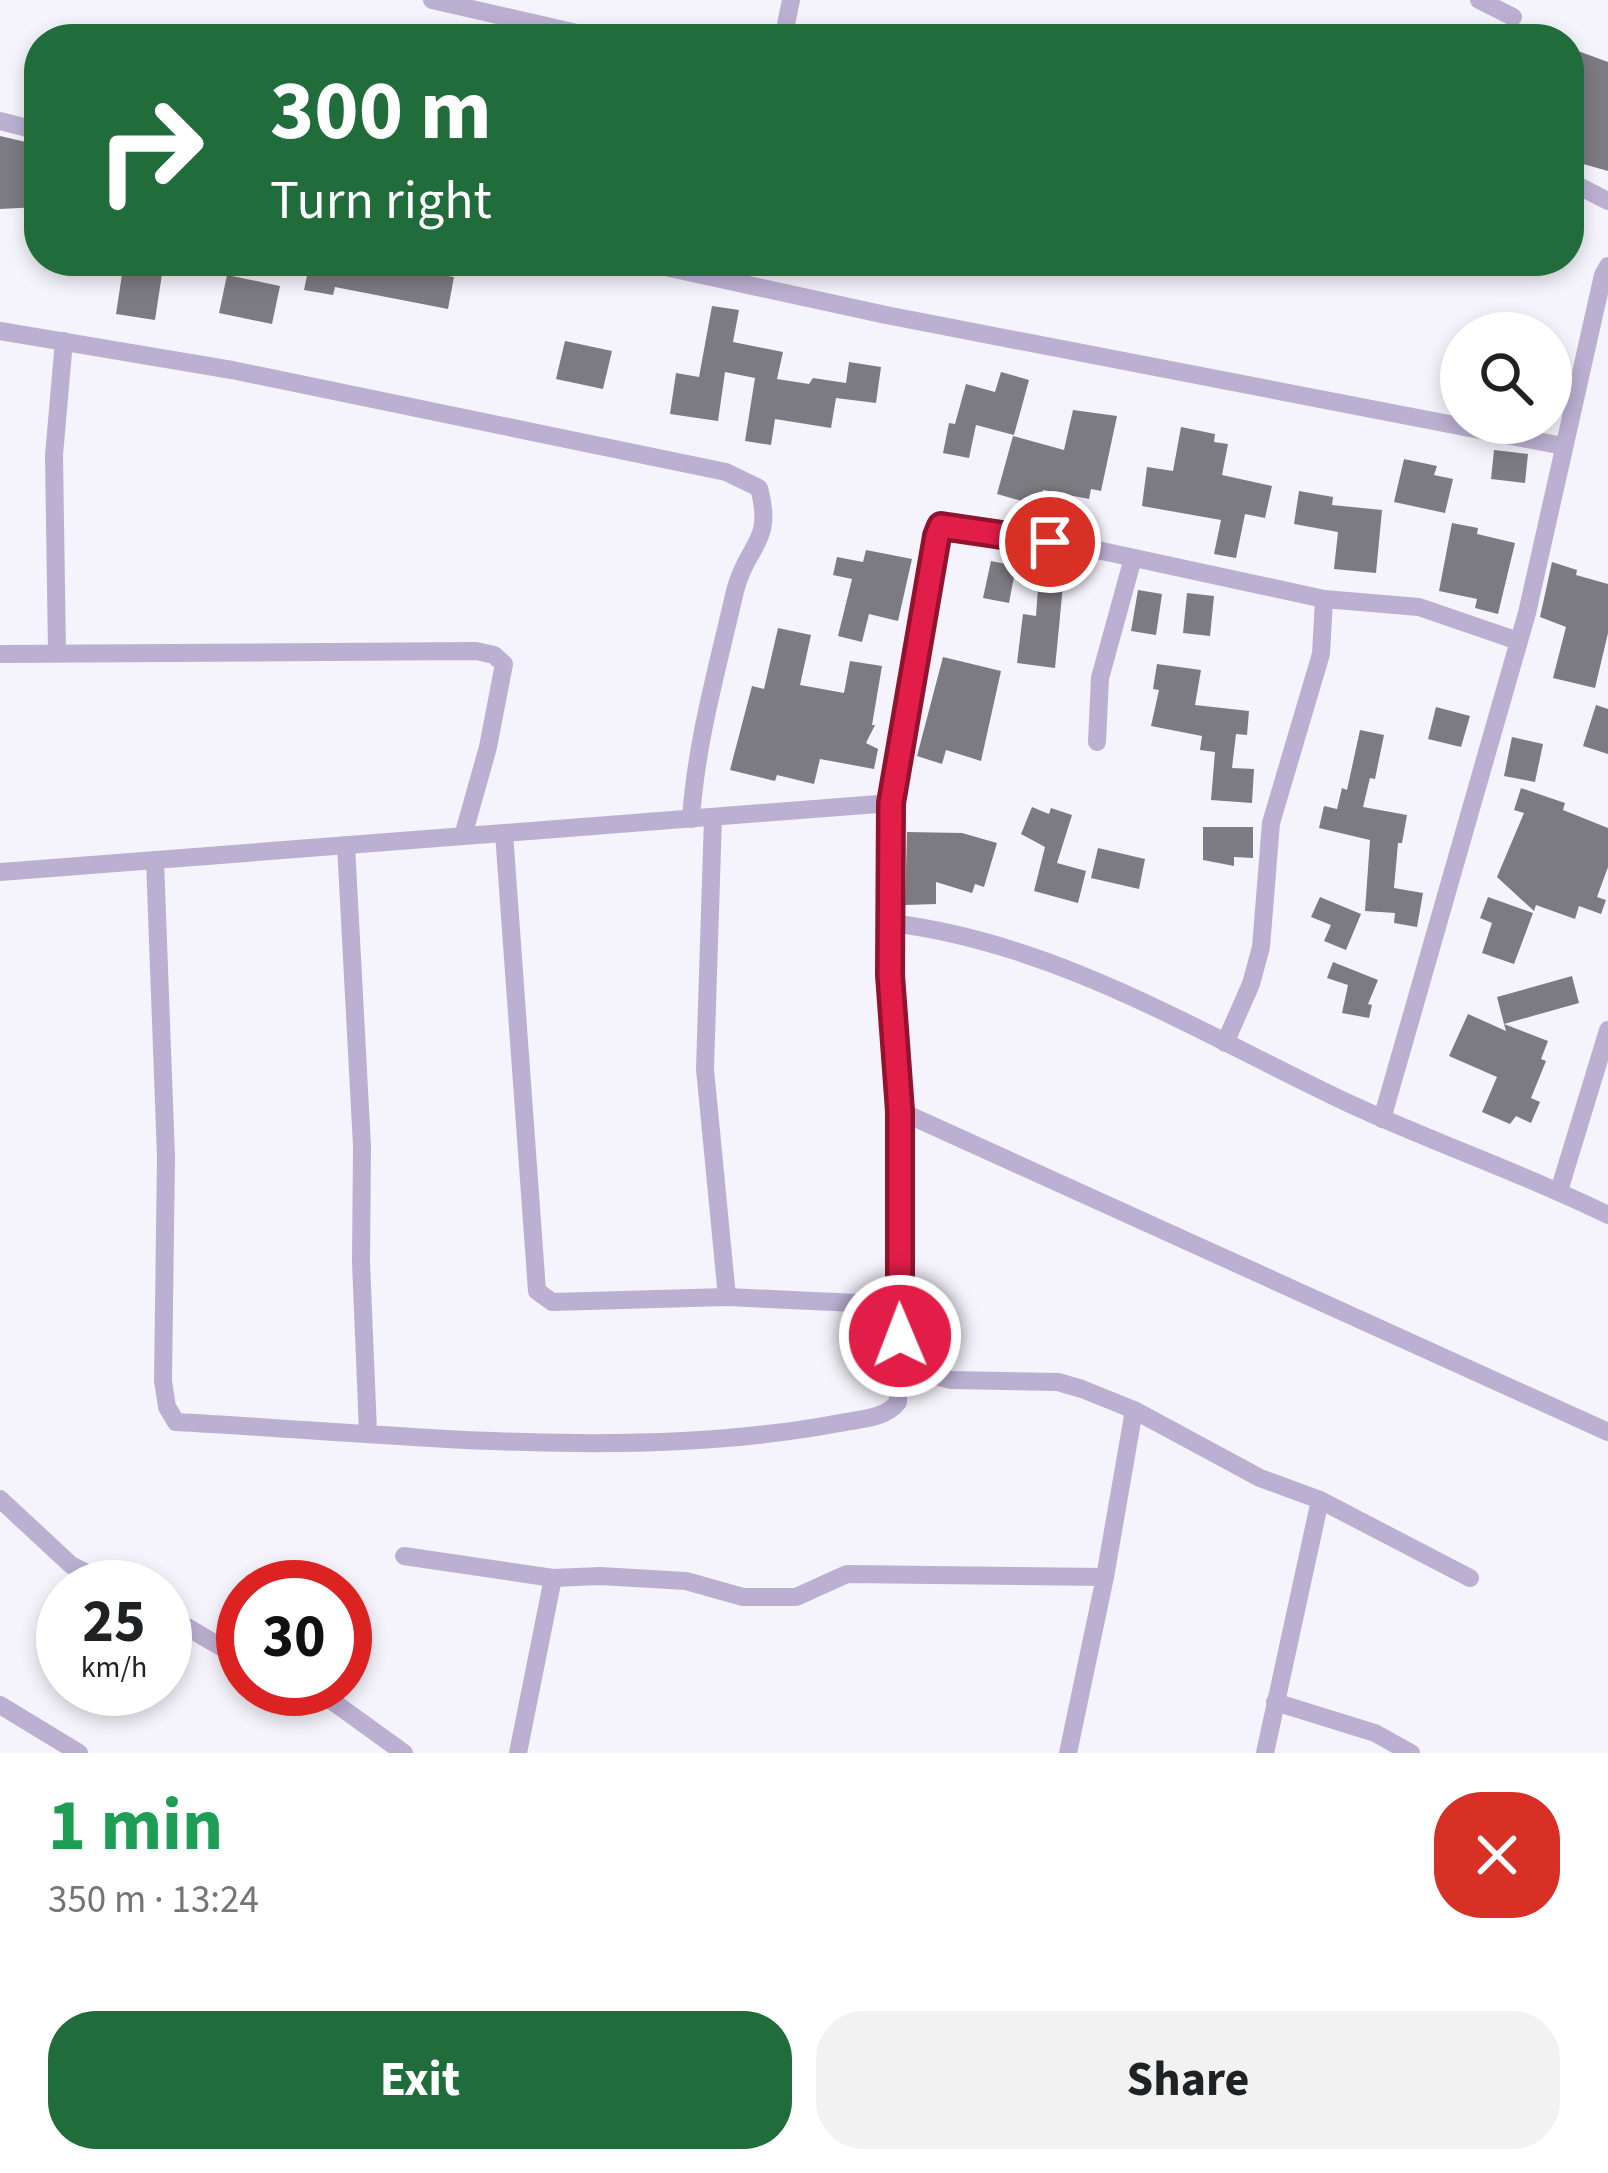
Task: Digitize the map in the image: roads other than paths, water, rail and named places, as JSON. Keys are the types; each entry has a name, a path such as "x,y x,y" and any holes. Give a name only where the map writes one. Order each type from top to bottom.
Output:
{"street":[{"path":"432,0 537,24"},
{"path":"1479,0 1513,17"},
{"path":"1382,1119 1518,640 1608,266"},
{"path":"706,276 886,316 1563,446"},
{"path":"0,331 481,419 726,472 759,488 766,514 762,536 737,584 700,749 692,819"},
{"path":"57,652 54,454 64,341"},
{"path":"155,860 166,1157 163,1381 167,1407 176,1422 537,1441 683,1440 784,1433 881,1415 898,1402 900,1111 890,975 891,803 941,526 1133,558 1324,599 1419,607 1518,640"},
{"path":"1097,742 1100,678 1133,558"},
{"path":"1225,1043 1262,947 1271,823 1321,654 1324,599"},
{"path":"0,654 476,651 494,655 504,664 488,747 463,836"},
{"path":"0,872 891,803"},
{"path":"713,817 705,1069 727,1297"},
{"path":"504,833 537,1291 553,1301 727,1297 899,1304"},
{"path":"346,845 362,1146 368,1432"},
{"path":"892,922 966,936 1078,972 1382,1119 1559,1191 1608,1216"},
{"path":"1559,1191 1608,1030"},
{"path":"900,1111 1608,1432"},
{"path":"901,1367 951,1380 1058,1382 1134,1410 1260,1478 1320,1500 1470,1577"},
{"path":"1068,1753 1134,1410"},
{"path":"0,1499 65,1560"},
{"path":"1265,1753 1320,1500"},
{"path":"404,1556 553,1578 686,1581 742,1597 796,1597 847,1574 1105,1577"},
{"path":"518,1753 553,1578"},
{"path":"1275,1702 1375,1733 1411,1753"},
{"path":"0,1705 79,1753"},
{"path":"353,1716 404,1753"}]}
